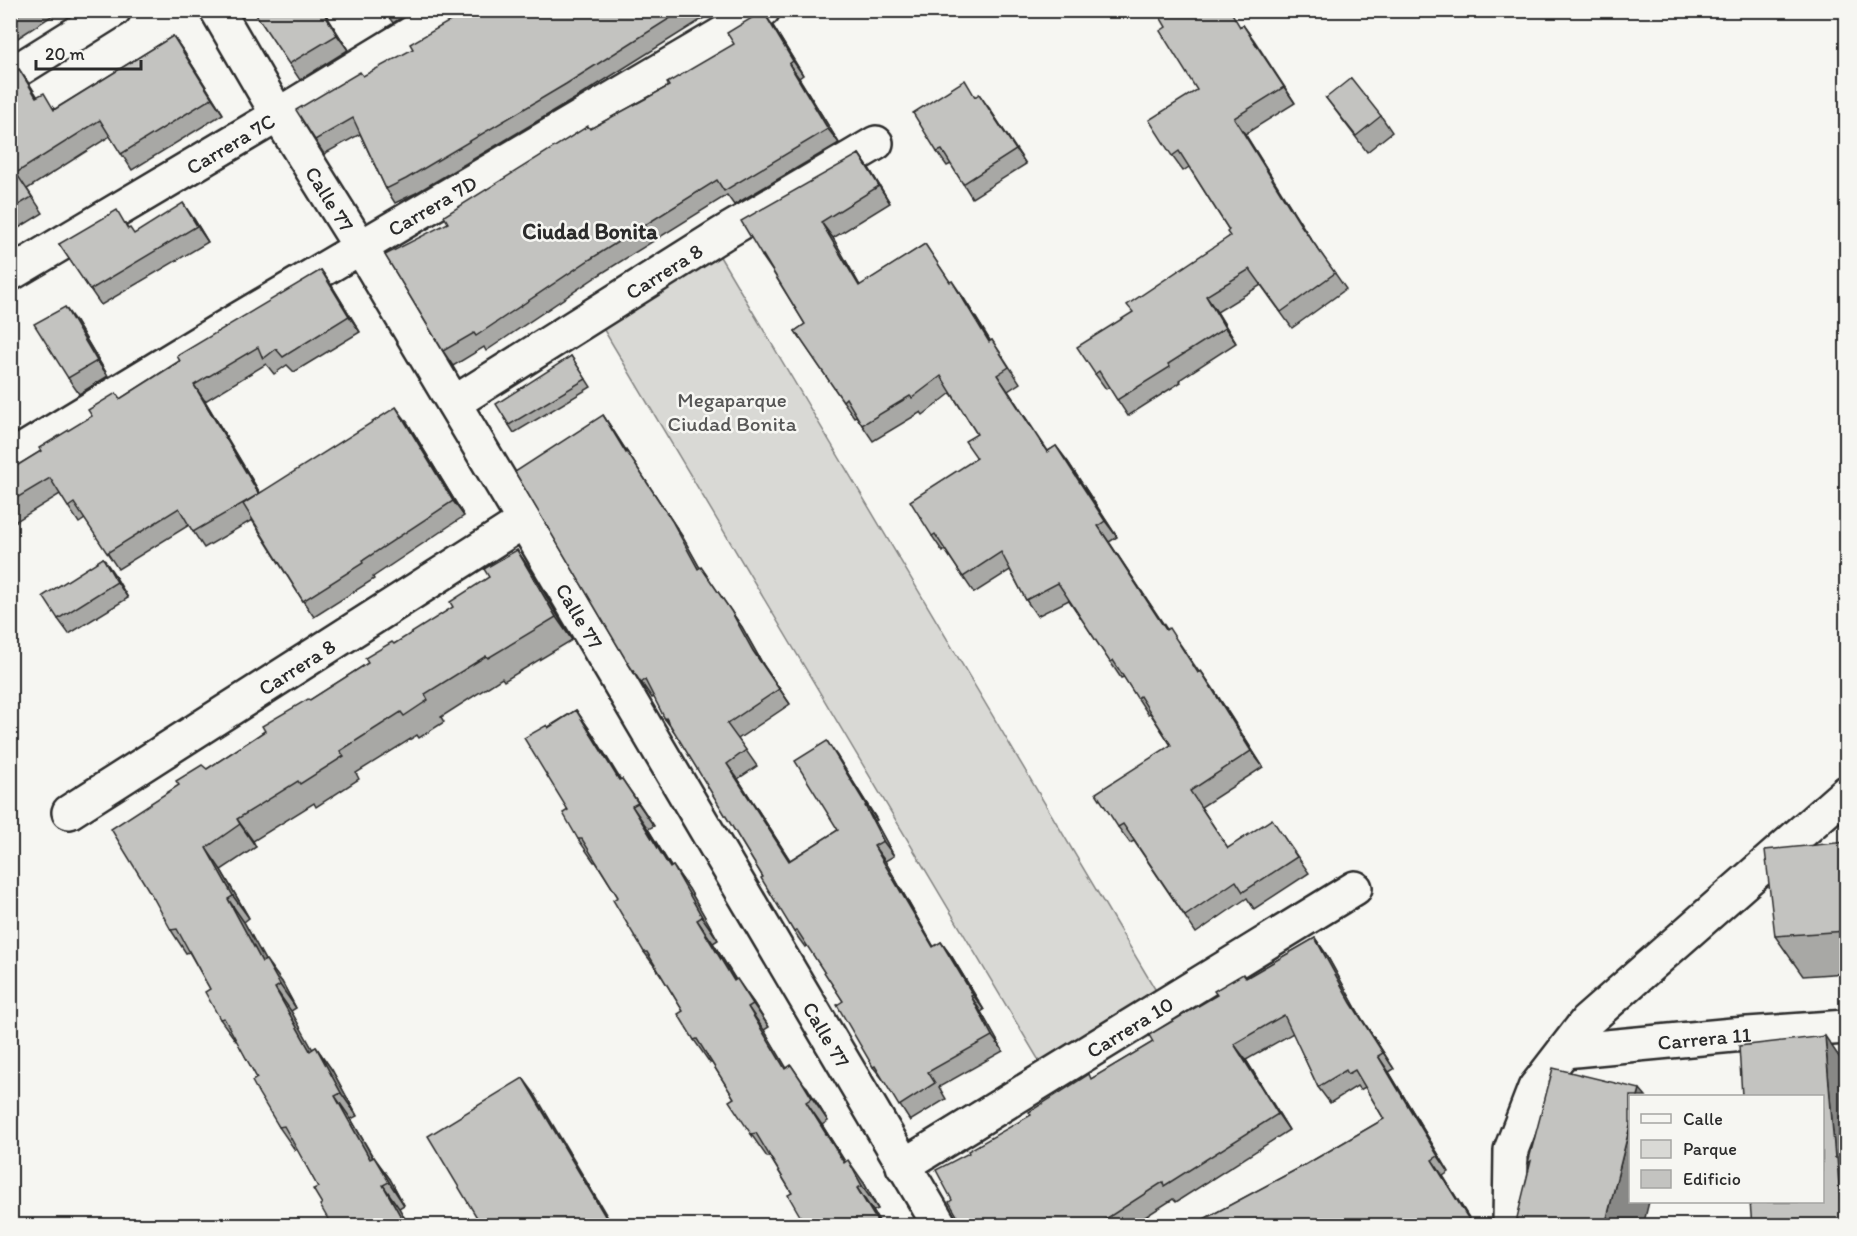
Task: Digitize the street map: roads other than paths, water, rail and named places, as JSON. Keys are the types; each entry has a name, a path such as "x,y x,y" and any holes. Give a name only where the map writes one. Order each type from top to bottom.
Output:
{"street":[{"path":"10,75 114,10"},
{"name":"Calle 77","path":"217,10 524,521 940,1226"},
{"name":"Carrera 7C","path":"10,273 278,115 450,10"},
{"name":"Carrera 7D","path":"10,458 217,332 763,10"},
{"name":"Carrera 8","path":"454,404 722,234 876,143"},
{"name":"Carrera 8","path":"69,812 524,521"},
{"path":"1510,1226 1511,1150 1535,1088 1586,1022 1846,793"},
{"name":"Carrera 10","path":"903,1166 1355,888"},
{"name":"Carrera 11","path":"1564,1051 1846,1027"}],"district":[{"name":"Ciudad Bonita","path":"590,231"}],"park label":[{"name":"Megaparque Ciudad Bonita","path":"732,411"}]}
